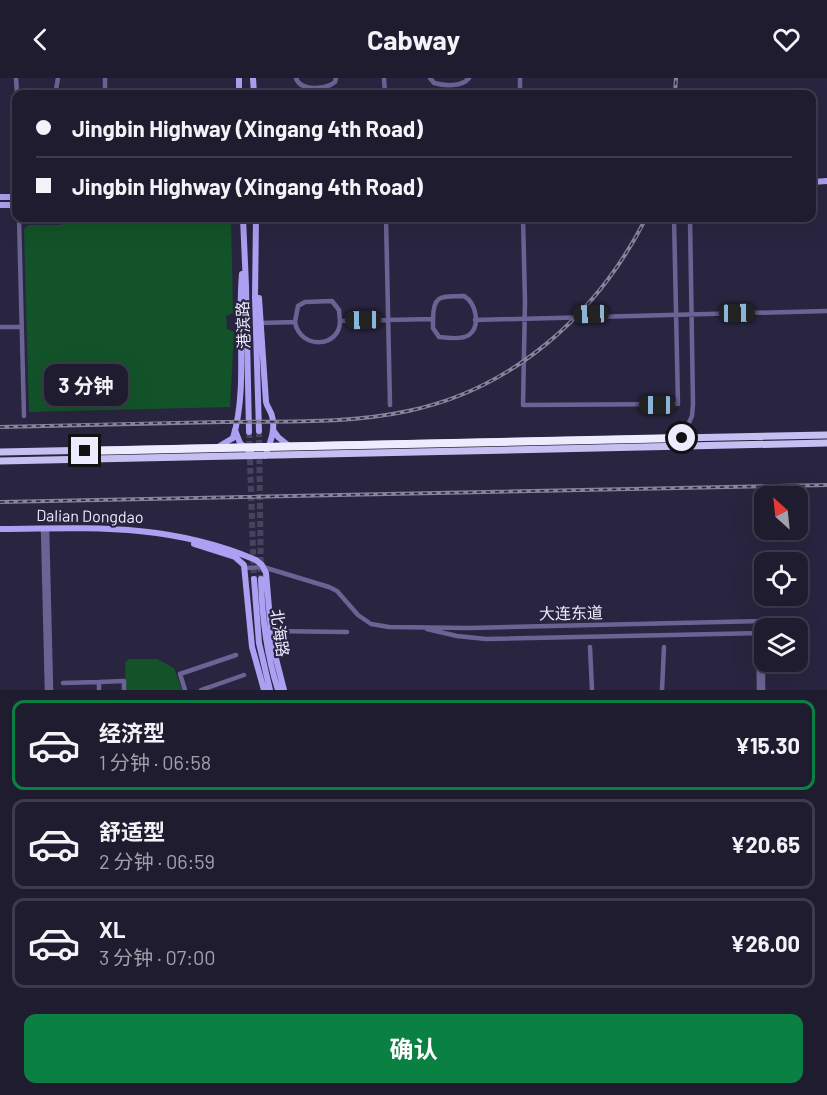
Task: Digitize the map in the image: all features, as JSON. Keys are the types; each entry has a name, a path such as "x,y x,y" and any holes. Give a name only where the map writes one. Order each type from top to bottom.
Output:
{"highway":[{"path":"0,452 827,435"},
{"path":"0,461 827,443"}],"main road":[{"path":"243,222 249,432"},
{"name":"港滨路","path":"256,222 255,297 259,431"},
{"path":"216,448 233,438 240,405 240,295 244,262"},
{"path":"256,263 266,402 272,414 273,430 265,456"},
{"path":"235,426 238,439 244,448 255,456"},
{"path":"273,430 290,446"},
{"name":"Dalian Dongdao","path":"0,531 106,528 149,531 220,547 255,560 262,566"},
{"name":"Dalian Dongdao","path":"45,530 110,531 158,536 231,555 239,558 245,566"},
{"path":"245,566 248,622 252,647 264,690"},
{"path":"262,566 266,573 276,663 284,690"},
{"name":"北海路","path":"254,579 259,643 270,690"},
{"name":"北海路","path":"261,579 266,645 278,690"}],"street":[{"path":"296,78 298,84 303,87 329,86 335,82 336,78"},
{"path":"430,78 434,83 441,85 460,84 469,78"},
{"path":"19,222 24,416"},
{"path":"386,222 386,320 390,405"},
{"path":"524,222 526,317 524,405 678,405 674,222"},
{"path":"682,438 692,416 693,404 690,222"},
{"path":"464,296 472,303 476,318 471,333 466,338 444,338 436,334 433,328 433,304 441,297 464,296"},
{"path":"332,301 339,310 340,321 337,334 330,339 309,341 300,334 296,322 298,306 305,302 332,301"},
{"path":"476,318 827,310"},
{"path":"340,321 433,319"},
{"path":"261,323 296,322"},
{"path":"0,327 21,327"},
{"path":"45,530 49,690"},
{"path":"245,566 262,566"},
{"name":"大连东道","path":"262,566 333,588 364,620 374,626 469,628 754,621"},
{"path":"422,627 457,636 486,639 754,633"},
{"path":"271,631 347,632"},
{"path":"590,647 592,690"},
{"path":"662,690 664,647"},
{"path":"185,690 180,674 236,655"},
{"path":"761,672 761,690"},
{"path":"201,690 244,675"},
{"path":"63,683 124,681 124,690"},
{"path":"99,682 99,690"},
{"path":"222,682 225,690"}],"green space":[{"path":"64,222 156,222 158,224 231,222 233,313 226,316 227,329 234,332 230,407 29,412 24,229 29,225 61,225"},
{"path":"128,659 157,659 174,668 182,690 126,690 125,663"}],"tunnel":[{"path":"259,431 261,579"},
{"path":"249,432 254,579"}],"railway":[{"path":"675,90 676,78"},
{"path":"0,427 339,420 408,411 447,400 483,385 517,365 549,342 578,315 603,285 626,253 644,222"},
{"path":"0,502 827,485"}],"route":[{"path":"85,451 682,438"}]}
